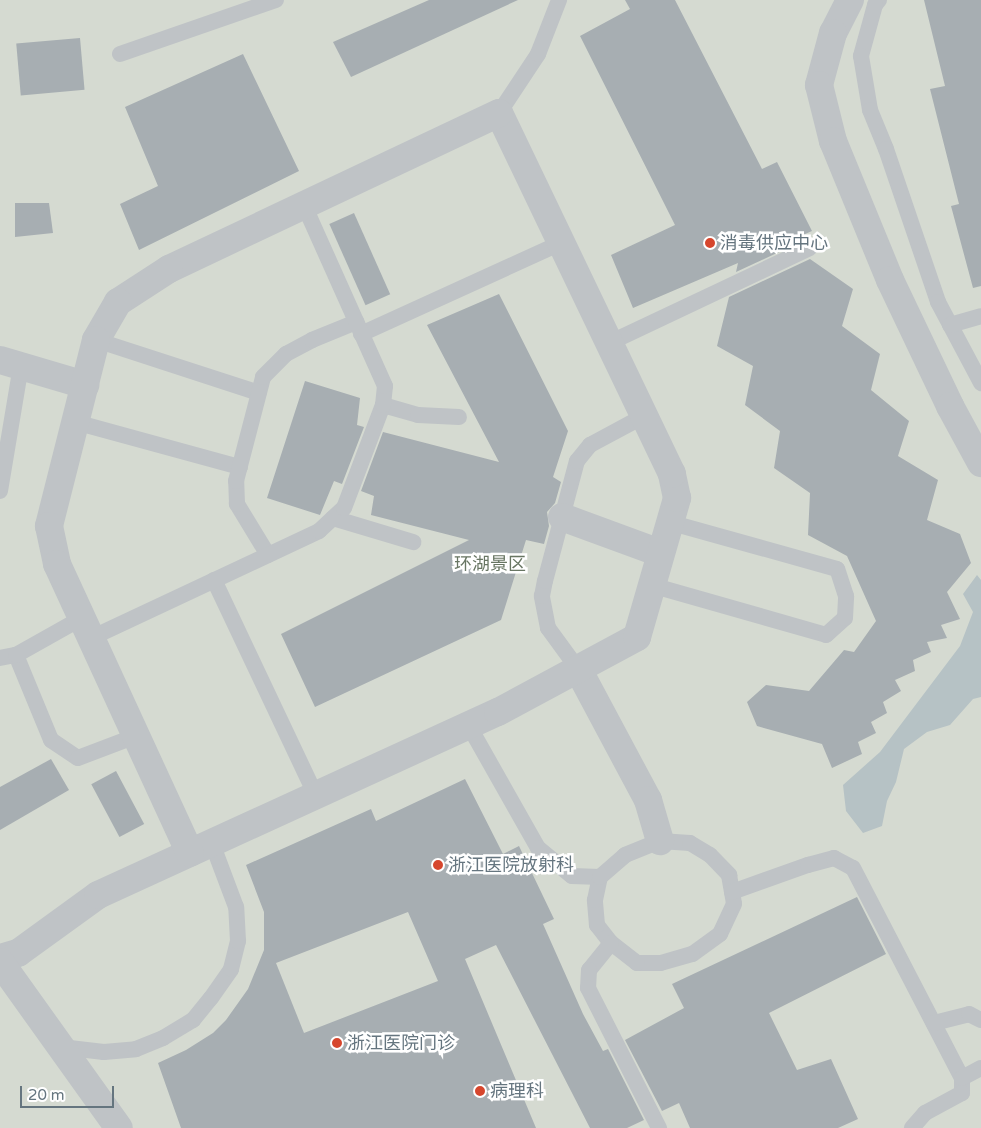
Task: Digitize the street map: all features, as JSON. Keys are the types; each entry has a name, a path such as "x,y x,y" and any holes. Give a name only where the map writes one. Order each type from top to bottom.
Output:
{"street":[{"path":"850,0 832,33 819,85 833,141 890,280 950,406 981,463"},
{"path":"0,958 18,954 98,895 469,726 637,637 677,498 672,474 499,113 169,269 118,302 96,340 49,526 56,564 136,736 201,848"},
{"path":"10,363 84,385"},
{"path":"562,518 660,552"},
{"path":"578,669 648,800 660,840"},
{"path":"0,962 119,1128"}],"lane":[{"path":"120,54 276,0"},
{"path":"499,113 538,54 559,0"},
{"path":"879,0 875,5 861,56 870,110 886,149 938,302 981,383"},
{"path":"136,736 78,758 51,740 8,656 214,580 319,531 344,508 383,405 385,386 304,205"},
{"path":"268,555 237,504 236,481 263,377 286,354 312,340 359,328 561,243"},
{"path":"609,343 810,248"},
{"path":"950,325 981,316"},
{"path":"96,340 259,393"},
{"path":"0,491 10,363"},
{"path":"383,405 418,415 459,416"},
{"path":"578,669 548,628 542,596 562,518 577,461 590,445 644,416"},
{"path":"75,422 240,468"},
{"path":"333,518 413,542"},
{"path":"651,585 826,635 845,618 846,596 837,569 669,522"},
{"path":"214,580 316,796"},
{"path":"469,726 538,848 572,876 600,877"},
{"path":"660,840 690,843 710,855 729,875 734,904 720,934 692,954 660,963 637,962 612,943 597,925 595,900 600,877 625,855 660,840"},
{"path":"61,1047 104,1052 136,1049 163,1038 193,1020 211,998 231,969 238,941 236,907 201,848"},
{"path":"732,892 808,865 834,858 853,868 962,1078 962,1094 925,1113 912,1128"},
{"path":"612,943 590,970 588,988 659,1128"},
{"path":"934,1023 969,1014 981,1020"},
{"path":"962,1078 981,1068"}],"green space":[{"name":"环湖景区","path":"0,0 981,0 981,1128 0,1128"}],"shaded area":[{"path":"977,575 981,580 981,697 973,699 950,725 927,732 904,749 896,782 887,801 882,826 863,833 846,811 843,785 880,752 960,646 973,612 963,594"}],"building":[{"path":"429,0 518,0 351,77 333,42"},
{"path":"625,0 675,0 762,169 777,162 812,231 787,242 792,246 736,272 738,263 633,308 611,255 675,225 580,36 630,9"},
{"path":"924,0 981,0 981,286 973,288 951,206 959,204 930,89 945,86"},
{"path":"80,38 85,90 21,95 16,44"},
{"path":"243,54 299,171 139,250 120,204 158,186 125,107"},
{"path":"15,203 49,203 53,233 15,237"},
{"path":"354,213 390,294 366,305 329,224"},
{"path":"810,259 853,289 842,326 880,354 871,390 909,421 898,456 938,480 927,520 960,534 971,563 947,592 960,619 941,625 947,638 927,642 931,652 913,660 915,671 895,680 901,691 883,702 887,713 871,722 876,733 858,742 862,754 832,768 822,744 757,726 747,702 766,685 809,691 844,650 854,652 876,621 847,556 808,535 810,493 774,468 780,431 745,405 753,366 717,346 729,297"},
{"path":"499,294 568,431 553,477 561,482 555,503 547,512 549,526 544,544 526,540 501,620 315,707 281,634 469,540 371,515 374,496 361,491 383,432 499,462 427,325"},
{"path":"305,381 360,398 357,425 364,427 342,484 334,481 320,515 267,498"},
{"path":"51,759 69,790 0,830 0,787"},
{"path":"116,771 144,824 119,837 91,784"},
{"path":"465,779 503,854 519,846 554,919 543,924 583,1014 603,1051 608,1049 644,1120 627,1128 590,1128 496,945 465,959 536,1128 181,1128 158,1063 186,1050 213,1033 226,1020 248,989 264,950 264,912 246,865 371,809 376,821","holes":["408,912 438,981 304,1033 276,963"]},
{"path":"857,897 886,954 769,1013 797,1070 831,1059 858,1119 838,1128 690,1128 679,1103 662,1111 625,1040 684,1008 672,984"}],"place":[{"name":"消毒供应中心","path":"710,243"},
{"name":"浙江医院放射科","path":"438,865"},
{"name":"浙江医院门诊","path":"337,1043"},
{"name":"病理科","path":"480,1091"}]}
